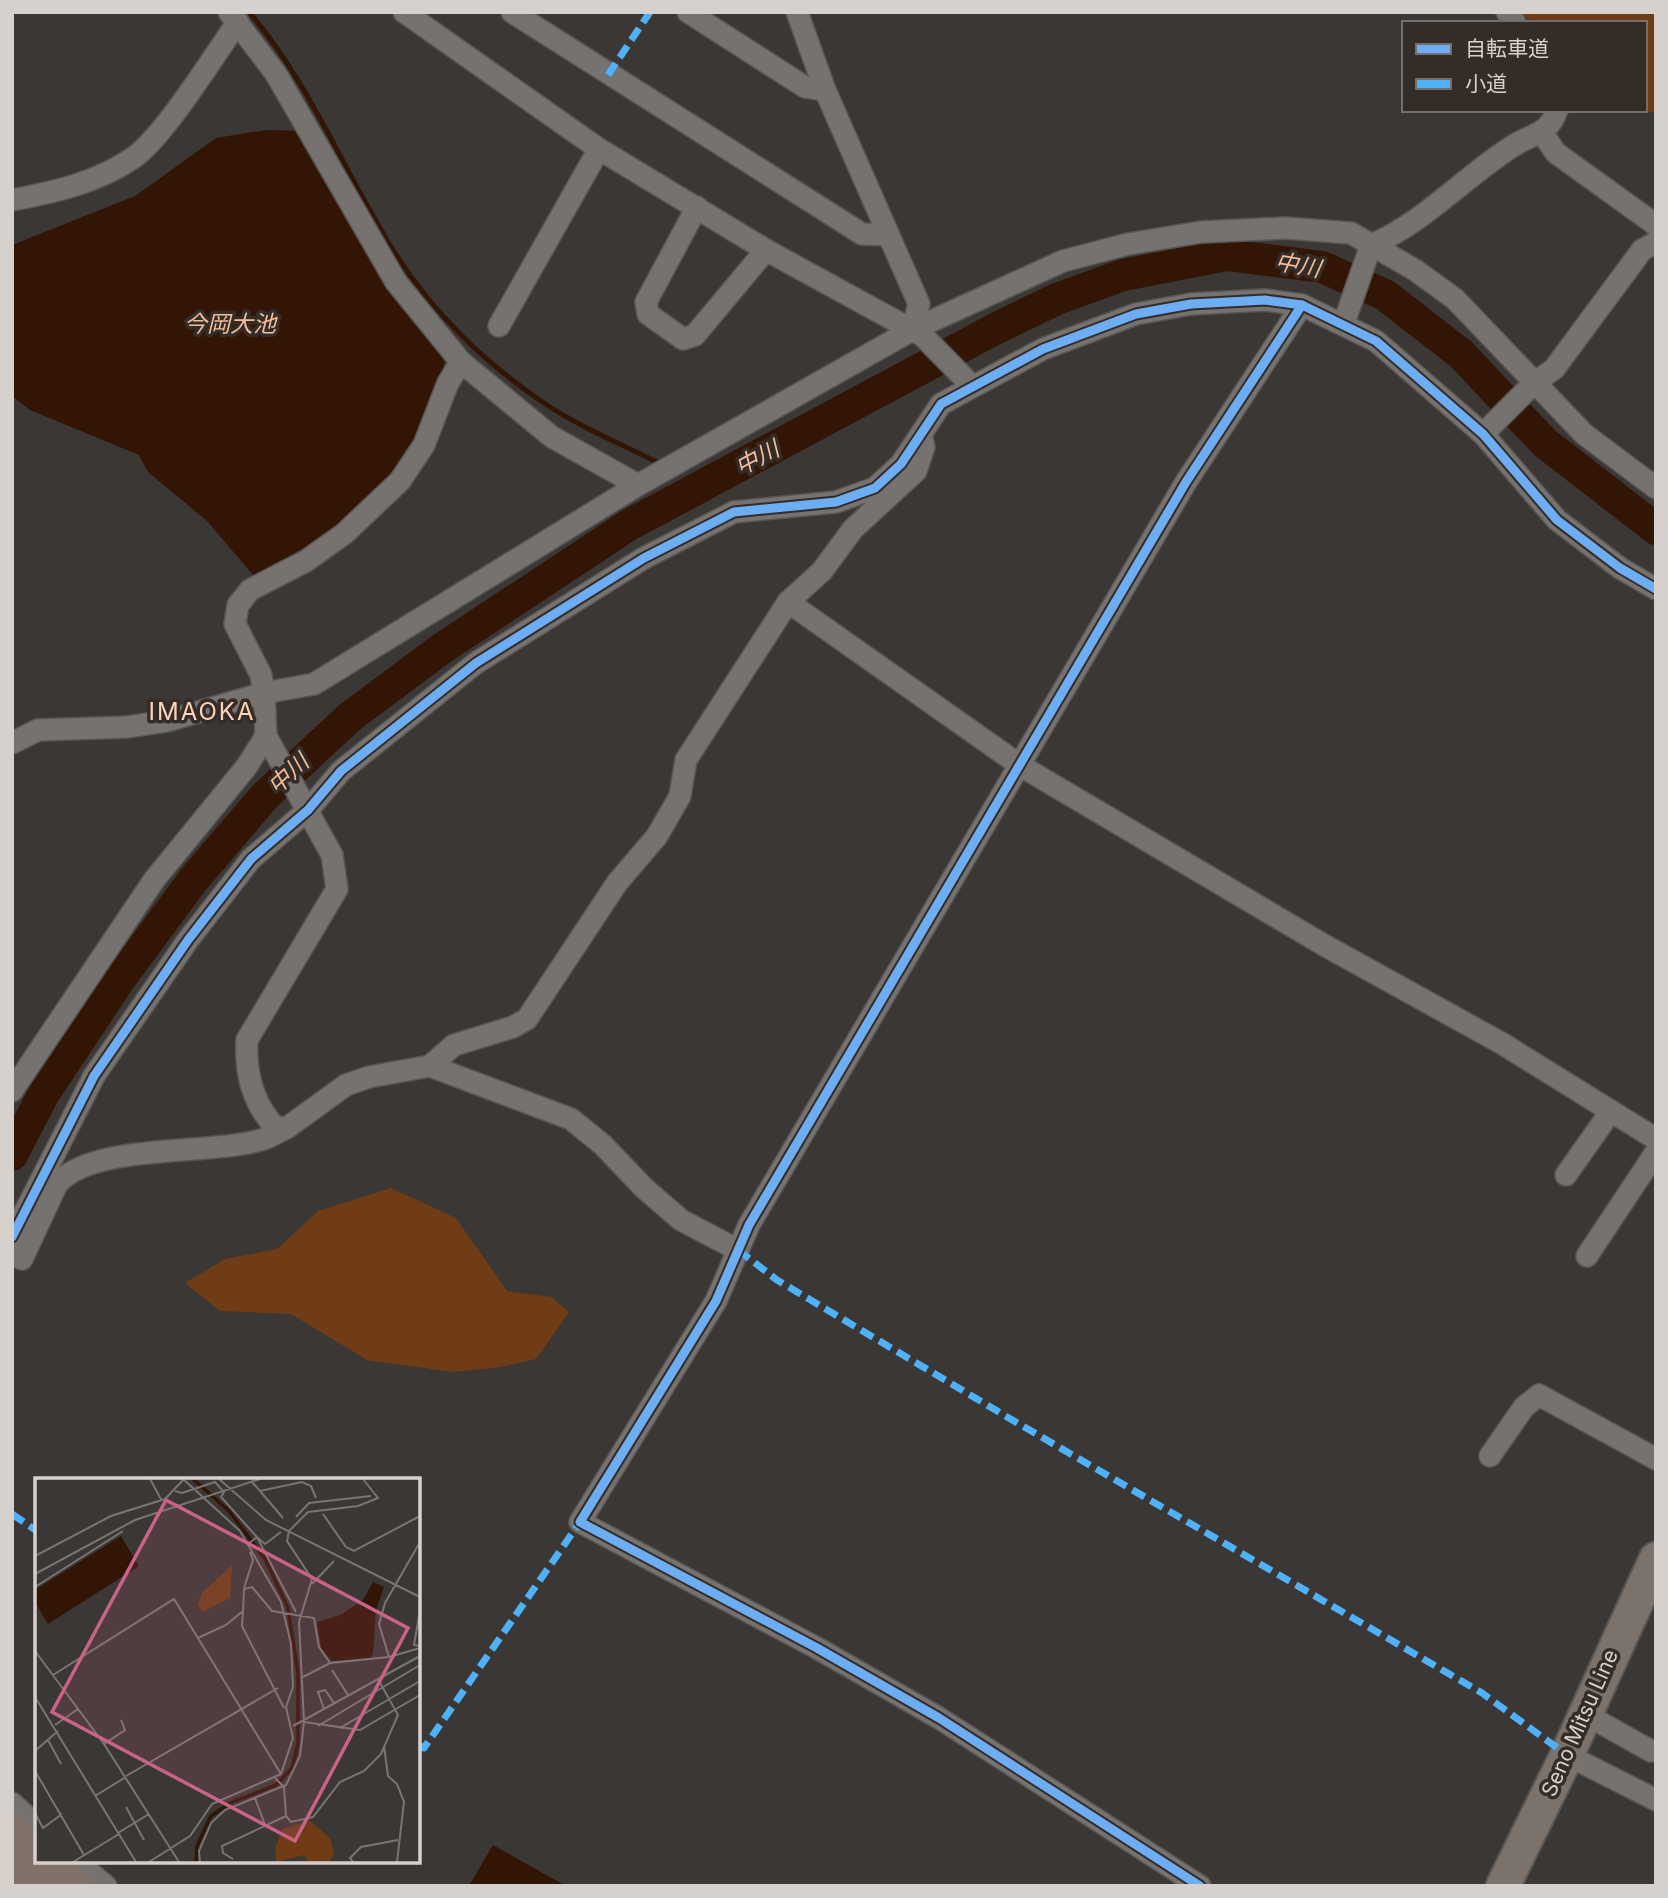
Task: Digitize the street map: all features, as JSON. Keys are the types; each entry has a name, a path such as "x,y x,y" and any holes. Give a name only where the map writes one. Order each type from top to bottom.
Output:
{"highway":[{"path":"12,1833 35,1852"},
{"path":"47,1863 73,1886"},
{"path":"12,1875 24,1886"}],"main road":[{"name":"Seno Mitsu Line","path":"1503,1886 1567,1755 1656,1559"}],"street":[{"path":"512,12 862,234 888,235"},
{"path":"688,12 805,87 825,90"},
{"path":"797,12 825,90 919,304 918,333"},
{"path":"409,14 599,149 766,250 918,333 967,382"},
{"path":"12,200 66,190 135,156 163,126 234,17 276,74 397,282 461,362 552,437 638,485"},
{"path":"1344,323 1371,245 1398,234 1460,183 1516,143 1542,133 1556,112"},
{"path":"1542,133 1556,152 1656,225"},
{"path":"499,326 599,149"},
{"path":"697,207 646,302 648,314 683,339 695,335 766,250"},
{"path":"12,724 38,730 127,727 201,713 264,692 314,684 638,485 918,333 1063,261 1128,244 1201,232 1285,228 1351,233 1415,270 1455,299 1584,434 1656,488"},
{"path":"1483,433 1534,383 1554,369 1642,250 1656,243"},
{"path":"12,1237 94,1076 188,940 251,859 308,810 341,771 475,663 643,558 734,512 836,502 875,488 901,464 941,404 967,382 1044,349 1136,314 1191,304 1265,300 1302,305 1344,323 1376,341 1483,433 1557,520 1620,568 1656,589"},
{"path":"1200,1886 939,1718 817,1648 580,1522 716,1301 749,1224 1186,482 1302,305"},
{"path":"288,1127 276,1128 262,1113 246,1062 247,1040 337,889 332,855 268,739 261,675 235,624 238,605 250,590 306,561 344,534 400,481 424,446 448,383 461,362"},
{"path":"430,1066 454,1045 513,1027 527,1019 617,883 657,836 680,796 687,760 788,602 821,571 853,529 916,471 924,447 921,435"},
{"path":"788,602 1021,766 1324,945 1503,1044 1656,1139"},
{"path":"12,743 38,730"},
{"path":"12,1091 154,880 268,739"},
{"path":"12,1254 22,1259 57,1184 64,1176 82,1167 115,1159 263,1139 288,1127 346,1085 369,1077 430,1066 571,1119 603,1145 644,1188 681,1220 738,1250"},
{"path":"1566,1175 1611,1111"},
{"path":"1587,1256 1656,1152"},
{"path":"1490,1456 1524,1407 1539,1395 1656,1459"},
{"path":"1585,1714 1651,1751"},
{"path":"1567,1755 1656,1800"},
{"path":"12,1803 35,1824"},
{"path":"78,1863 106,1886"}],"shaded area":[{"path":"1519,12 1656,12 1656,112 1635,113 1633,112 1647,112 1647,21 1531,21"},
{"path":"391,1188 456,1218 507,1291 551,1297 569,1312 536,1359 500,1367 453,1372 367,1360 291,1314 220,1311 185,1283 225,1259 277,1249 318,1211"}],"water":[{"name":"今岡大池","path":"266,130 304,131 446,356 424,427 411,454 390,483 336,531 294,558 254,576 207,521 148,472 139,455 30,410 12,396 12,245 135,196 216,138"},
{"path":"493,1845 566,1886 469,1886"}],"waterway":[{"path":"249,12 291,68 395,253 443,316 481,354 522,388 585,427 657,462"},
{"name":"中川","path":"12,1155 43,1095 120,979 194,879 265,796 350,717 441,649 629,525 995,329 1057,299 1123,275 1227,255 1322,267 1385,295 1461,354 1545,443 1656,529"},
{"path":"690,478 703,485"}],"marked path":[{"path":"608,75 650,12"},
{"path":"738,1250 777,1280 1482,1693 1567,1755"},
{"path":"12,1514 35,1530"},
{"path":"420,1746 424,1748 580,1522"}],"cycle path":[{"path":"12,1237 94,1076 188,940 251,859 308,810 341,771 476,663 644,558 734,512 836,502 875,488 901,464 941,404 1043,349 1136,314 1191,304 1265,300 1302,305 1376,341 1483,434 1557,520 1620,568 1656,589"},
{"path":"1200,1886 939,1718 817,1648 580,1522 716,1301 749,1225 1186,482 1302,305"}],"district":[{"name":"IMAOKA","path":"202,712"}]}
